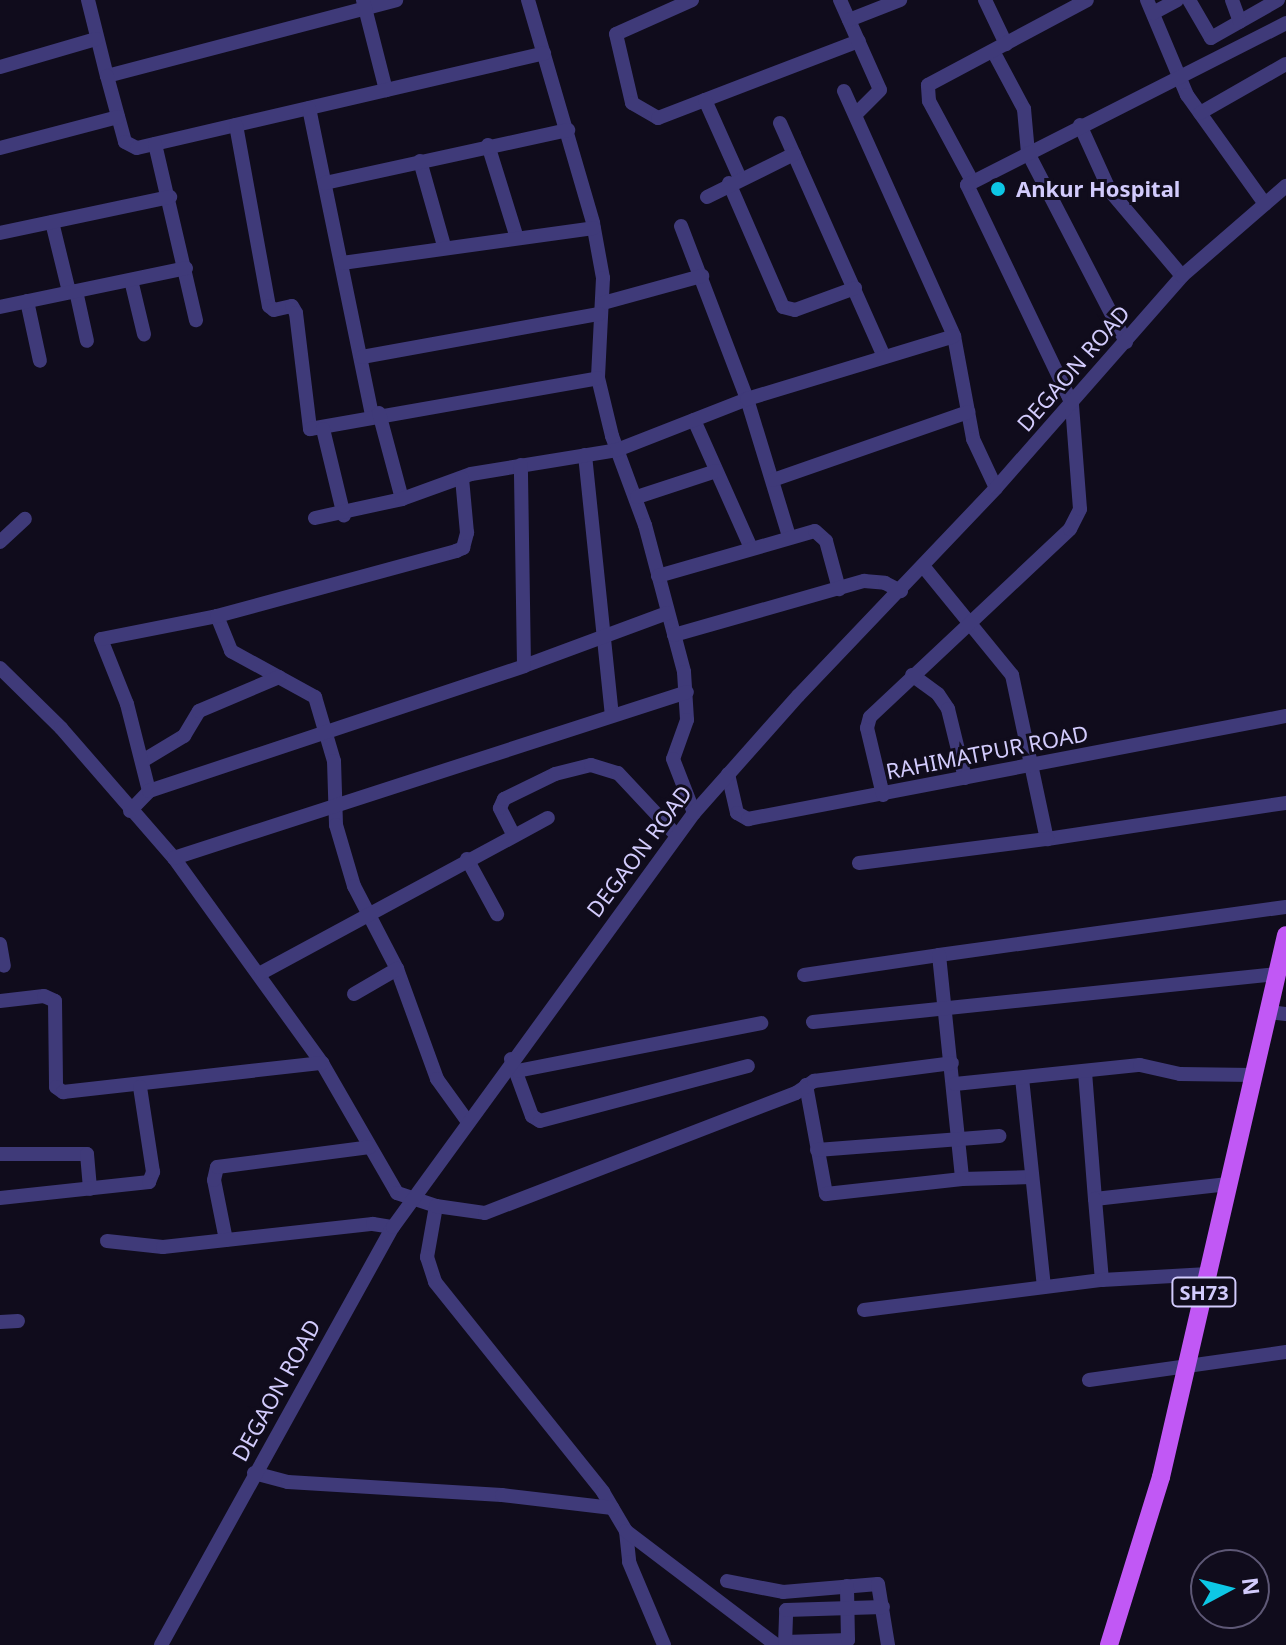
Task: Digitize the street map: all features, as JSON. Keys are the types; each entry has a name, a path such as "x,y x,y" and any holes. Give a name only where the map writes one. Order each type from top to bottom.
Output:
{"main road":[{"name":"SH73","path":"1109,1645 1143,1544 1189,1363 1253,1075 1278,1013 1277,974 1286,935"}],"street":[{"path":"88,0 127,146 155,144 544,53"},
{"path":"107,76 364,4 396,0"},
{"path":"528,0 594,228 601,309 598,378 617,450 637,497 687,692 687,720 673,759 694,813"},
{"path":"692,0 620,29 616,43 632,103 658,118 859,41"},
{"path":"840,0 880,90 855,115"},
{"path":"849,20 900,0"},
{"path":"985,0 1024,109 1028,153 1126,342"},
{"path":"883,795 867,722 969,619 1077,518 1072,404 967,194 971,179 927,88 1087,0"},
{"path":"1177,0 1150,6 1176,76 1265,204"},
{"path":"971,179 1282,25 1270,2 1240,22 1207,38 1189,0"},
{"path":"1232,0 1240,22"},
{"path":"364,4 386,90"},
{"path":"0,67 96,39"},
{"path":"1200,113 1286,64"},
{"path":"844,91 954,336 973,439 996,488"},
{"path":"705,100 783,307 795,310 855,288"},
{"path":"309,108 362,357 402,499"},
{"path":"0,148 118,117"},
{"path":"780,123 884,357"},
{"path":"236,125 269,306 295,308 308,426 323,429 376,414 598,378"},
{"path":"1080,125 1110,191 1182,276"},
{"path":"325,183 568,130"},
{"path":"155,144 170,197 196,320"},
{"path":"488,145 516,235"},
{"path":"707,197 734,180 794,154"},
{"path":"420,161 444,246"},
{"name":"DEGAON ROAD","path":"161,1645 393,1227 419,1198 468,1122 514,1065 694,813 996,488 1182,276 1286,186"},
{"path":"0,233 170,197"},
{"path":"52,222 87,341"},
{"path":"681,226 747,399 789,536"},
{"path":"342,263 516,235 594,228"},
{"path":"0,307 186,268"},
{"path":"362,357 601,309 702,276"},
{"path":"131,280 144,334"},
{"path":"27,301 40,361"},
{"path":"315,518 344,516 462,478 617,450 747,399 954,336"},
{"path":"773,480 968,412"},
{"path":"694,420 751,548"},
{"path":"323,429 344,516"},
{"path":"585,455 601,639 612,716"},
{"path":"521,465 524,666"},
{"path":"637,497 716,471"},
{"path":"149,791 144,760 101,639 217,616 463,548 467,533 462,478"},
{"path":"0,542 25,519"},
{"path":"658,576 789,536 822,534 839,589"},
{"path":"923,566 1012,675 1047,839"},
{"path":"674,635 875,581 901,591"},
{"path":"130,811 149,791 328,734 667,613"},
{"path":"217,616 231,651 315,697 328,734 345,859 367,913 397,969 437,1079 468,1122"},
{"path":"0,668 174,858 261,973 322,1063 397,1193 436,1206 485,1213 825,1078 952,1063"},
{"path":"912,675 938,694 948,709 965,778"},
{"path":"144,760 184,736 199,711 279,677"},
{"path":"0,687 17,684"},
{"path":"174,858 336,802 687,692"},
{"name":"RAHIMATPUR ROAD","path":"728,774 737,813 748,819 1286,716"},
{"path":"513,834 500,808 504,799 555,774 591,765 618,773 677,836"},
{"path":"859,863 1286,803"},
{"path":"261,973 513,834 548,818"},
{"path":"467,859 497,914"},
{"path":"804,975 1286,907"},
{"path":"0,944 4,966"},
{"path":"939,955 955,1084 962,1179"},
{"path":"354,994 397,969"},
{"path":"813,1022 1277,974"},
{"path":"0,1001 44,996 55,1001 60,1091 140,1087 322,1063"},
{"path":"748,1066 540,1121 532,1116 514,1065 761,1023"},
{"path":"955,1084 1157,1065 1180,1074 1253,1075"},
{"path":"1085,1072 1102,1280"},
{"path":"1022,1078 1044,1287"},
{"path":"806,1085 822,1190 832,1195 962,1179 1032,1177"},
{"path":"0,1198 144,1185 152,1178 140,1087"},
{"path":"817,1150 999,1136"},
{"path":"226,1240 214,1180 217,1167 370,1147"},
{"path":"0,1154 87,1154 90,1189"},
{"path":"1095,1199 1228,1184"},
{"path":"436,1206 427,1257 435,1282 518,1381 626,1531 782,1644 845,1642 849,1608 847,1586"},
{"path":"107,1241 153,1247 373,1224 393,1227"},
{"path":"864,1310 1102,1280 1208,1274"},
{"path":"0,1322 18,1321"},
{"path":"1089,1380 1189,1363 1286,1352"},
{"path":"254,1473 288,1482 502,1495 612,1508"},
{"path":"626,1531 629,1562 664,1645"},
{"path":"727,1581 783,1592 878,1584 888,1645"},
{"path":"782,1644 786,1610 883,1607"}],"place":[{"name":"Ankur Hospital","path":"998,189"}]}
